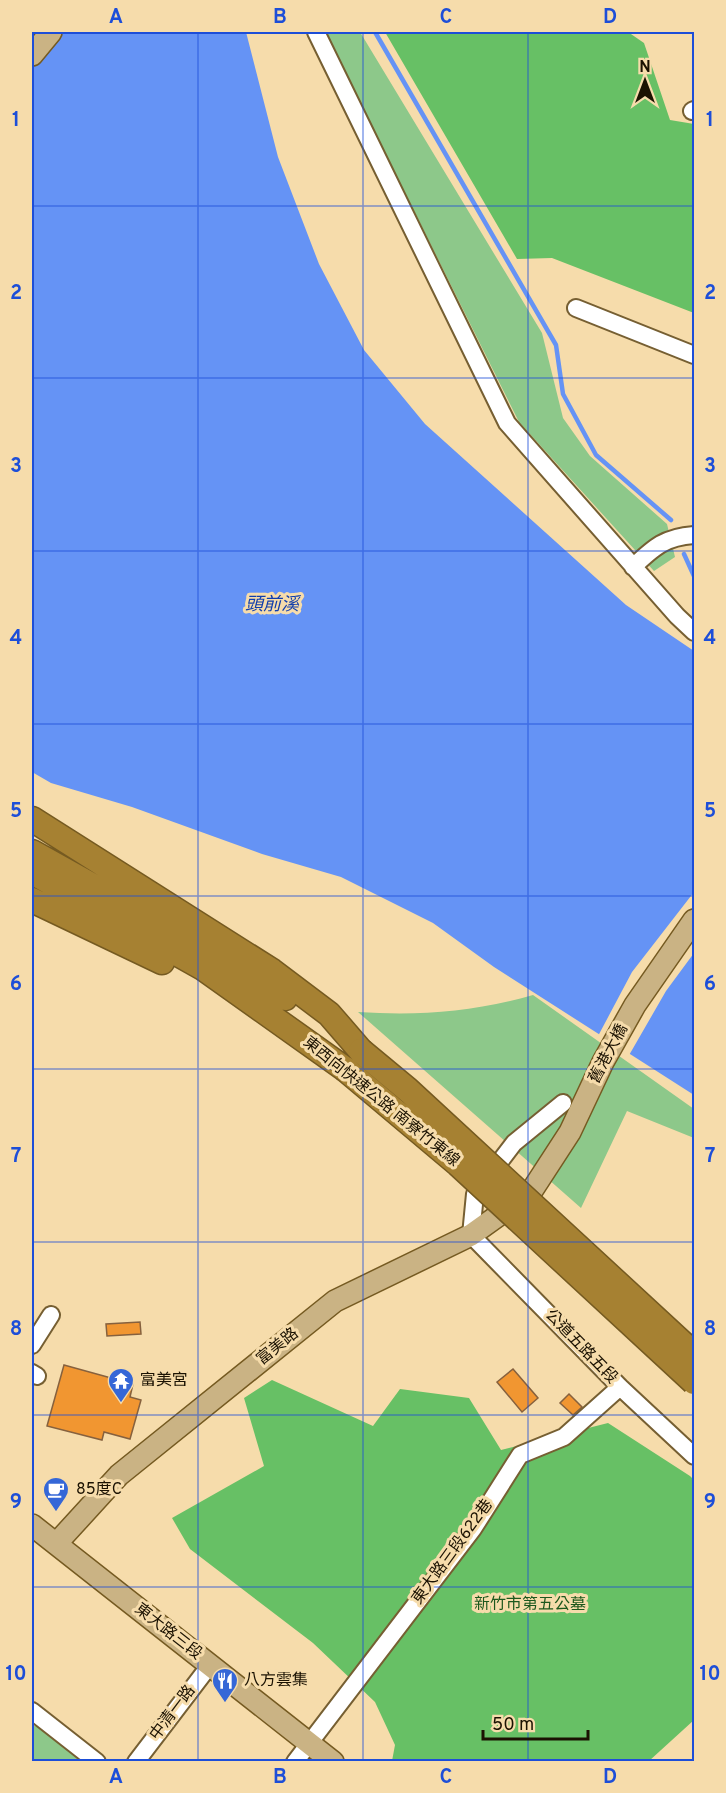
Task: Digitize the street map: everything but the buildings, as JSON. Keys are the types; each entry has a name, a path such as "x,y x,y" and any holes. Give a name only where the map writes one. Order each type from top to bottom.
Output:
{"highway":[{"path":"32,819 272,971 329,1014 361,1051"},
{"name":"東西向快速公路 南寮竹東線","path":"32,852 179,934 287,999 361,1051 408,1090 694,1354"},
{"name":"東西向快速公路 南寮竹東線","path":"32,872 203,968 345,1070 458,1164 694,1382"},
{"path":"32,900 167,964 242,1005 345,1070"}],"main road":[{"path":"32,55 51,32"},
{"name":"舊港大橋","path":"531,1192 570,1132 603,1062 635,1005 694,920"},
{"name":"富美路","path":"56,1544 119,1475 335,1301 471,1234 531,1192"},
{"name":"東大路三段","path":"32,1525 333,1761"}],"street":[{"path":"316,32 507,423 676,616 694,632"},
{"path":"576,308 694,355"},
{"path":"633,567 648,552 672,536 694,535"},
{"path":"471,1234 475,1194 514,1143 563,1103"},
{"name":"公道五路五段","path":"471,1234 620,1387 694,1456"},
{"path":"32,1345 51,1315"},
{"name":"東大路三段622巷","path":"295,1761 473,1529 520,1455 564,1437 620,1387"},
{"name":"中清一路","path":"136,1761 210,1665"},
{"path":"33,1714 97,1761"}],"green space":[{"path":"325,32 360,32 542,333 563,418 590,456 667,524 675,557 654,571 519,422"},
{"path":"385,32 628,32 644,43 670,120 694,124 694,313 552,258 517,259"},
{"path":"533,995 694,1109 694,1138 627,1111 581,1208 358,1012 425,1013 468,1009"},
{"name":"新竹市第五公墓","path":"272,1380 373,1426 400,1389 469,1398 501,1450 608,1423 690,1476 694,1480 694,1720 649,1761 392,1761 395,1745 375,1702 313,1643 190,1549 172,1518 264,1466 244,1398"},
{"path":"36,1724 81,1761 32,1761 32,1729"}],"water":[{"name":"頭前溪","path":"32,32 246,32 278,157 319,264 364,350 425,424 626,605 694,651 694,1095 494,967 433,923 341,877 262,854 132,807 51,783 32,772"}],"pier":[{"path":"694,892 694,953 666,991 628,1057 597,1038 632,972"}],"waterway":[{"path":"375,32 556,345 563,394 596,455 671,520"},
{"path":"684,554 694,576"}],"place":[{"name":"富美宮","path":"121,1404"},
{"name":"85度C","path":"56,1513"},
{"name":"八方雲集","path":"225,1704"}]}
